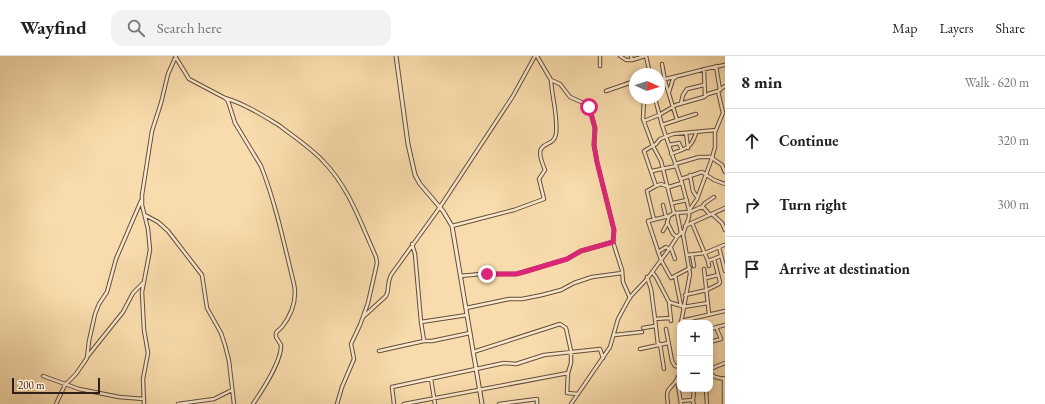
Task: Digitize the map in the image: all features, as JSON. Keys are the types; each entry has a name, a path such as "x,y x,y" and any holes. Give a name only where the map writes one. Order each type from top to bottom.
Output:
{"street":[{"path":"175,56 189,79 225,98 250,108 292,135 323,160 345,192 362,224 376,257 377,263 368,303 351,346 354,359 342,387 337,404"},
{"path":"87,358 95,314 99,304 107,292 116,259 142,199 150,136 161,104 168,74 175,56"},
{"path":"396,56 408,144 415,175 420,184 440,207 452,226 482,404"},
{"path":"363,317 386,296 389,279 412,244 440,207 513,96 536,56 551,80 556,131 553,141 541,149 542,165 545,170 539,179 544,199 514,210 452,226"},
{"path":"600,56 600,66"},
{"path":"620,56 626,60 632,60 645,56 648,68"},
{"path":"631,56 632,60"},
{"path":"662,64 663,68"},
{"path":"677,120 665,80 716,66 725,65"},
{"path":"571,404 610,347 618,319 630,298 648,278 685,226 713,158 716,130 724,114 716,66"},
{"path":"704,69 705,96"},
{"path":"669,93 673,79 676,76"},
{"path":"551,80 560,84 570,97 588,105 590,108 595,128 594,140 596,156 614,230 613,242 622,273 623,282 630,298"},
{"path":"606,92 629,83"},
{"path":"681,104 683,95 687,89 704,85"},
{"path":"644,121 673,107 704,97 725,86"},
{"path":"225,98 229,104 235,123 264,173 276,211 296,294 289,316 276,333 281,348 272,374 253,404"},
{"path":"643,104 642,116 663,169 682,232 690,268 681,320"},
{"path":"656,104 690,211"},
{"path":"662,125 696,114"},
{"path":"656,186 652,171 643,153 644,151 666,136 678,133 696,133 716,130"},
{"path":"686,133 688,148"},
{"path":"672,154 688,148 693,143 696,133"},
{"path":"669,146 679,143 682,150"},
{"path":"652,171 663,169 699,157 713,158 722,165 725,172"},
{"path":"681,179 702,172 714,180 725,184"},
{"path":"690,175 693,191 697,197"},
{"path":"654,220 647,190 661,184 668,187 682,183"},
{"path":"701,208 705,203 714,197"},
{"path":"142,199 148,229 150,250 143,283 142,299 148,353 143,379 144,404"},
{"path":"673,203 687,200"},
{"path":"663,205 668,216 663,231"},
{"path":"690,268 670,278 661,260 648,221 676,213 704,208 722,223 725,230"},
{"path":"685,226 725,208"},
{"path":"145,215 158,222 168,231 202,275 207,308 225,345 234,404"},
{"path":"667,222 673,234 677,237"},
{"path":"692,223 709,266"},
{"path":"460,276 481,274 516,274 567,259 581,251 613,242"},
{"path":"412,244 415,254 424,341"},
{"path":"687,255 705,253 724,245"},
{"path":"658,252 666,247 670,249"},
{"path":"706,278 725,271 719,247"},
{"path":"670,249 675,259"},
{"path":"692,254 694,266"},
{"path":"708,261 721,256"},
{"path":"686,295 707,290 719,284 720,282 714,259"},
{"path":"704,269 708,314"},
{"path":"652,272 669,302 670,319 655,319"},
{"path":"466,308 509,299 522,299 542,295 561,290 574,283 599,275 622,273"},
{"path":"675,276 683,306"},
{"path":"648,278 650,283 655,326 664,369"},
{"path":"56,404 65,385 76,374 124,312 133,293 143,283"},
{"path":"669,302 683,306 708,303"},
{"path":"688,320 708,314 725,312"},
{"path":"421,322 467,315"},
{"path":"473,352 560,324 566,328 571,351 567,393 578,394"},
{"path":"713,328 725,325"},
{"path":"643,328 655,326"},
{"path":"713,341 720,339 716,327"},
{"path":"666,329 674,365 677,366"},
{"path":"614,335 642,332"},
{"path":"379,351 470,333"},
{"path":"640,349 668,343"},
{"path":"394,404 392,387 504,363 516,364 544,355 571,351 600,349 603,358"},
{"path":"713,368 725,363"},
{"path":"404,404 568,373"},
{"path":"713,375 724,379 724,404"},
{"path":"43,376 65,385 95,393 144,399"},
{"path":"431,379 435,404"},
{"path":"668,404 668,389 675,384 677,379"},
{"path":"178,404 214,399 232,390"},
{"path":"679,392 681,402 694,403 694,392"},
{"path":"706,392 707,404"},
{"path":"499,404 537,399 537,404"}],"route":[{"path":"487,274 516,274 524,272 567,259 581,251 613,242 614,230 602,176 597,162 594,145 595,128 589,107"}]}
